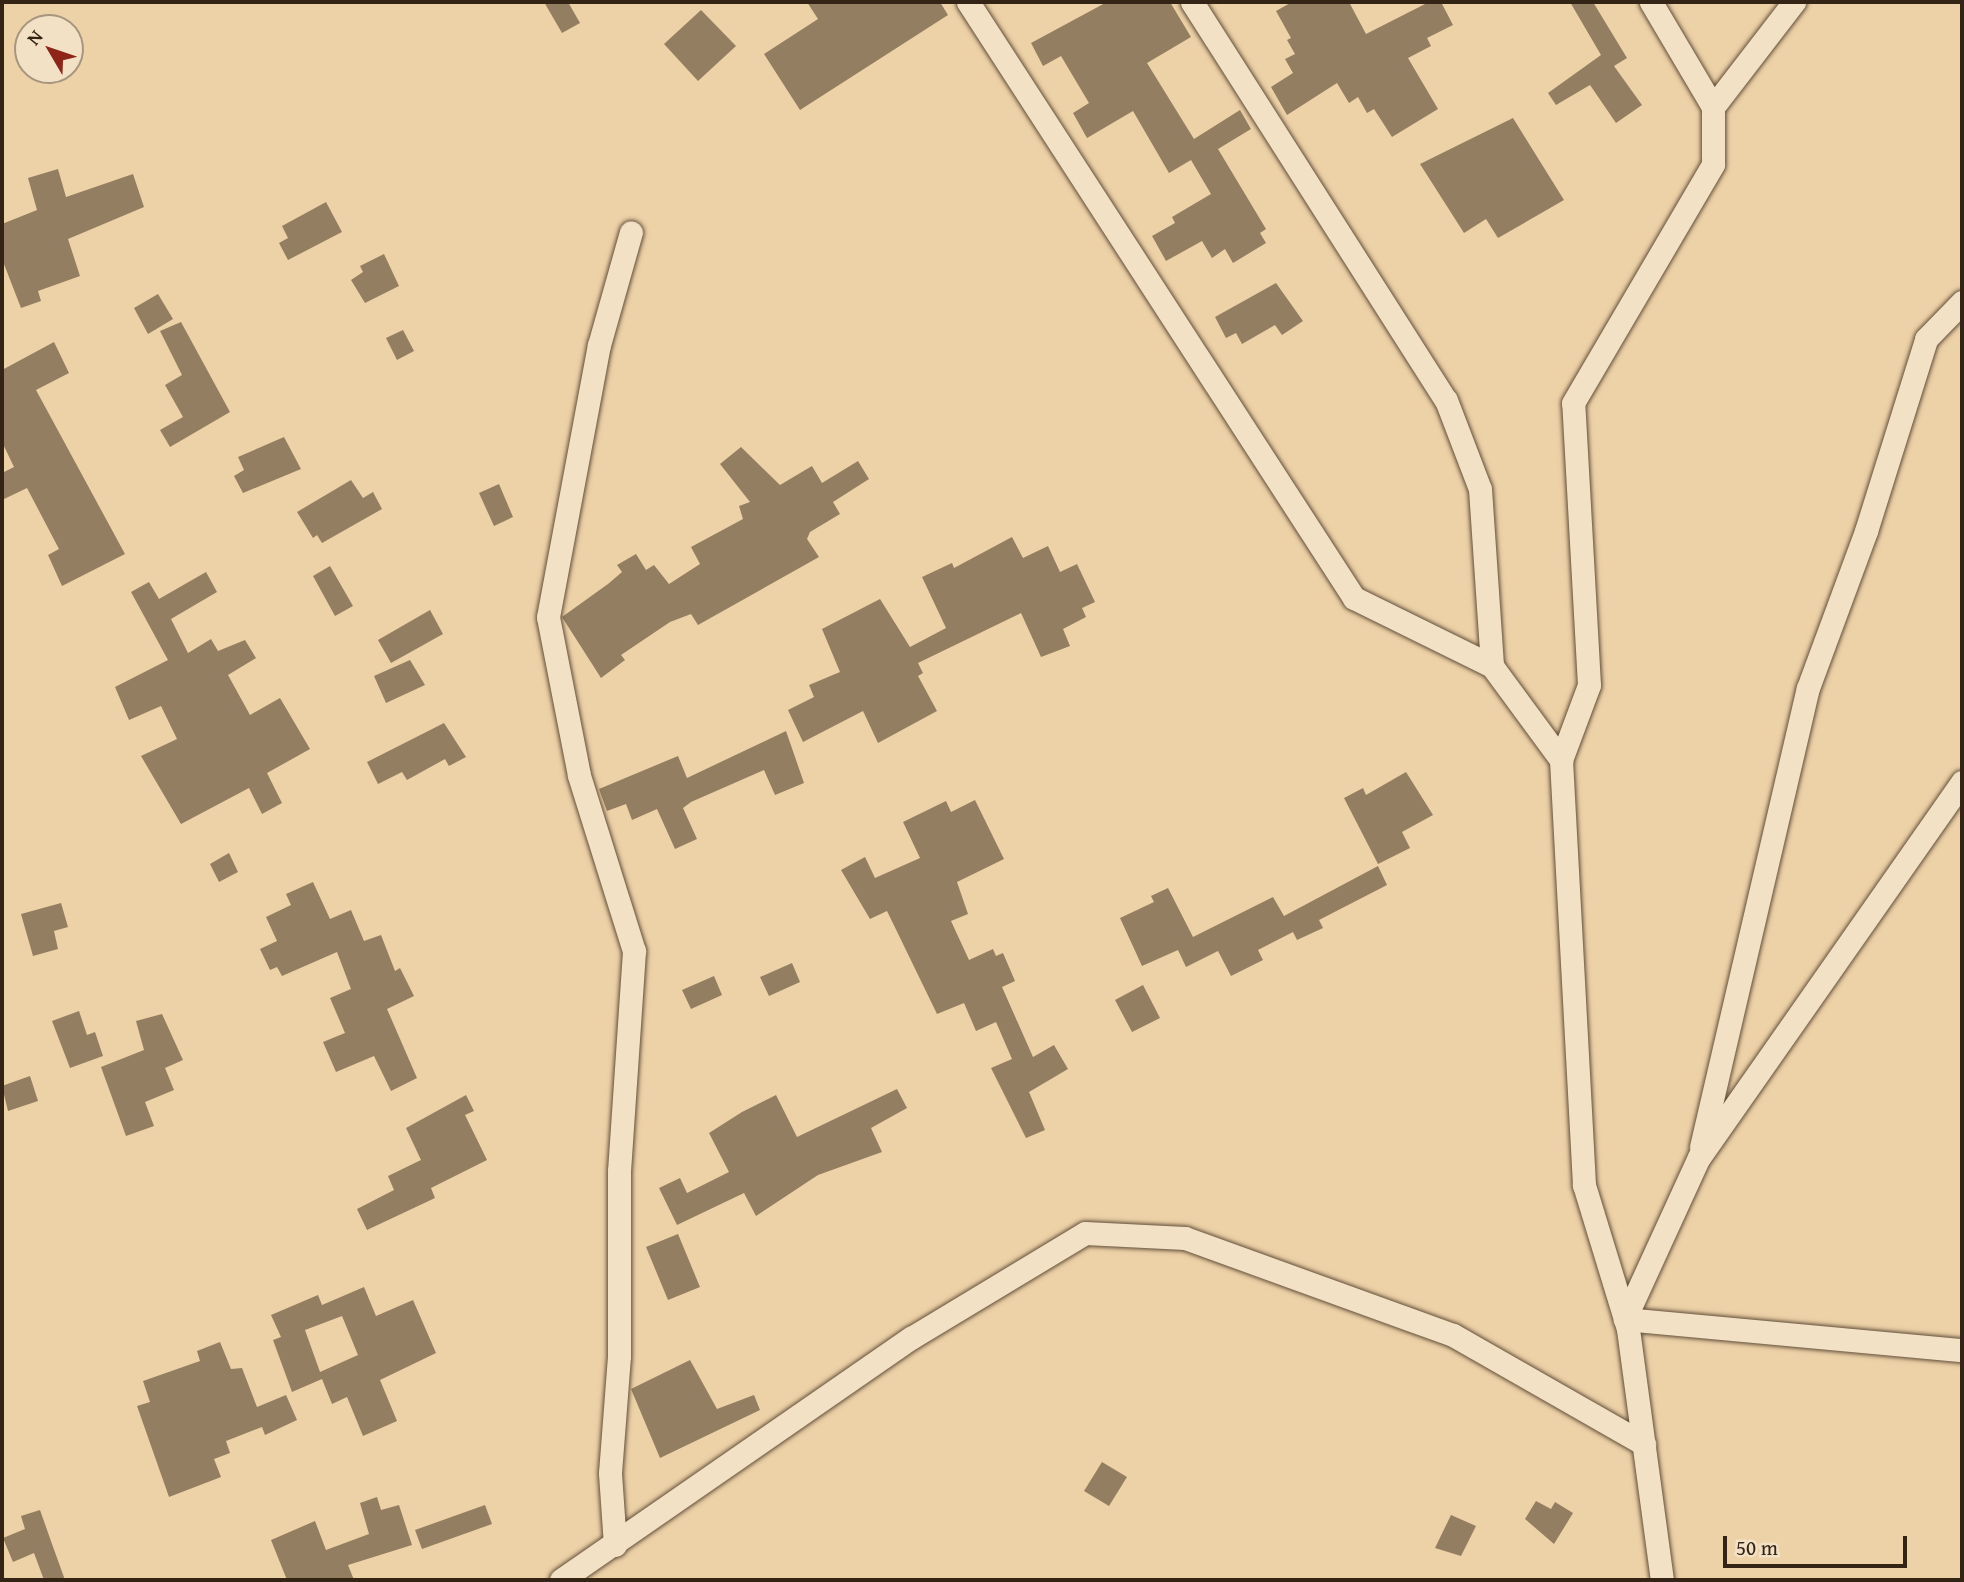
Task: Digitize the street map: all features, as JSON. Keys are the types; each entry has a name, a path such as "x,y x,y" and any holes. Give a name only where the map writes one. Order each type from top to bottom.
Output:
{"street":[{"path":"968,2 1354,598 1492,666 1561,760"},
{"path":"1192,2 1446,400 1480,489 1492,666"},
{"path":"1651,2 1713,107 1713,164 1573,402 1589,685 1561,760 1584,1185 1625,1319 1662,1580"},
{"path":"1713,107 1794,2"},
{"path":"615,1545 610,1473 619,1356 619,1171 634,951 579,775 548,617 599,345 631,232"},
{"path":"1699,1157 1808,688 1866,531 1926,339 1962,302"},
{"path":"1625,1319 1699,1157 1962,782"},
{"path":"561,1580 911,1338 1085,1233 1185,1238 1453,1335 1644,1444"},
{"path":"1625,1319 1962,1350"}],"building":[{"path":"544,2 568,2 580,23 562,33"},
{"path":"807,2 940,2 948,15 800,110 764,54 818,19"},
{"path":"1107,2 1170,2 1191,37 1147,63 1194,139 1240,110 1251,129 1218,149 1266,229 1260,233 1266,243 1233,263 1225,249 1212,258 1202,241 1166,261 1152,236 1175,223 1172,217 1211,194 1191,160 1169,173 1133,111 1087,138 1073,113 1089,103 1061,56 1043,66 1031,43"},
{"path":"1292,2 1349,2 1366,34 1429,2 1441,2 1453,25 1427,38 1431,46 1408,58 1438,109 1392,137 1374,109 1367,113 1358,97 1349,103 1337,83 1287,115 1271,87 1293,73 1285,59 1295,54 1287,40 1291,38 1276,11"},
{"path":"1570,2 1593,2 1627,58 1614,66 1642,105 1616,123 1590,85 1556,105 1548,93 1601,55"},
{"path":"701,10 736,46 698,81 664,44"},
{"path":"1513,118 1564,200 1498,238 1486,219 1464,233 1420,164"},
{"path":"58,169 66,197 133,174 144,207 68,239 80,276 38,291 41,301 21,308 2,259 2,224 37,210 28,178"},
{"path":"326,202 342,232 288,260 279,243 288,238 282,226"},
{"path":"384,254 399,286 365,303 351,280 363,272 360,266"},
{"path":"1276,283 1303,321 1282,335 1275,325 1242,344 1236,333 1226,338 1215,317"},
{"path":"158,294 173,319 148,334 134,308"},
{"path":"181,322 230,412 170,447 160,430 183,417 165,385 182,375 160,331"},
{"path":"403,330 414,351 397,360 386,338"},
{"path":"54,342 69,373 36,390 125,554 62,586 48,555 59,549 27,488 2,500 2,473 14,467 2,442 2,370"},
{"path":"284,437 301,469 243,493 234,476 244,470 238,457"},
{"path":"741,447 780,485 812,466 822,483 858,461 869,479 833,502 840,514 810,532 807,539 819,557 698,625 691,614 670,622 621,655 625,660 601,678 562,617 608,584 622,572 617,565 636,554 646,570 654,565 669,584 700,564 691,547 743,519 739,506 750,502 720,464"},
{"path":"351,480 363,498 373,492 382,509 322,543 317,535 313,538 297,512"},
{"path":"499,484 513,517 494,526 479,493"},
{"path":"1012,537 1023,558 1048,546 1060,572 1077,564 1095,602 1082,608 1086,617 1063,629 1070,646 1041,657 1021,613 918,663 923,673 918,676 937,711 878,743 863,711 803,742 788,710 814,697 809,685 840,672 822,629 880,599 910,647 946,628 922,577 952,563 954,568"},
{"path":"330,566 353,606 335,616 313,576"},
{"path":"206,572 217,592 171,619 188,653 211,639 218,651 245,640 256,658 228,675 250,715 280,698 310,749 267,773 282,803 262,814 249,788 181,824 141,756 177,739 161,706 129,720 115,687 168,660 131,592 149,582 159,599"},
{"path":"430,610 443,634 391,663 378,640"},
{"path":"410,660 425,685 386,703 374,676"},
{"path":"444,723 466,757 449,766 445,759 407,780 402,772 378,784 367,762"},
{"path":"786,731 804,783 775,795 764,770 691,802 683,808 697,839 675,849 657,809 632,820 626,804 607,811 599,789 678,756 687,778"},
{"path":"1406,772 1433,815 1402,832 1410,848 1378,864 1344,798 1363,788 1366,795"},
{"path":"975,800 1004,859 957,882 968,914 951,921 969,960 993,949 996,956 1003,953 1015,981 1002,987 1033,1057 1054,1045 1068,1069 1029,1092 1045,1130 1026,1138 991,1068 1012,1059 996,1022 976,1031 964,1003 937,1014 887,911 870,919 841,870 865,857 875,878 920,858 903,822 946,801 951,812"},
{"path":"229,853 238,872 219,882 210,864"},
{"path":"1378,866 1387,885 1319,920 1323,928 1297,940 1293,932 1258,950 1263,960 1231,976 1218,951 1186,967 1178,950 1142,966 1120,918 1154,902 1151,896 1168,888 1193,937 1273,897 1284,916"},
{"path":"313,882 330,919 351,910 364,941 381,935 395,971 400,968 414,996 387,1009 417,1078 391,1091 374,1056 336,1072 323,1042 345,1033 330,998 351,989 337,952 282,976 277,967 270,970 260,949 277,941 266,917 291,905 286,894"},
{"path":"61,903 68,927 54,931 58,949 33,956 21,914"},
{"path":"792,963 800,982 769,996 760,977"},
{"path":"714,976 722,995 691,1009 682,990"},
{"path":"1143,985 1160,1018 1132,1032 1115,1000"},
{"path":"79,1011 87,1035 95,1032 103,1056 70,1068 52,1021"},
{"path":"162,1014 183,1060 165,1068 174,1090 145,1102 154,1126 126,1136 101,1067 144,1050 136,1021"},
{"path":"30,1076 38,1101 8,1111 2,1086"},
{"path":"897,1089 907,1108 871,1128 882,1152 818,1175 756,1216 744,1193 677,1225 659,1188 680,1178 687,1193 729,1172 709,1133 742,1112 776,1095 797,1137"},
{"path":"466,1095 474,1111 465,1115 487,1160 431,1188 435,1198 367,1230 357,1209 394,1190 388,1176 421,1160 406,1128"},
{"path":"678,1234 700,1287 668,1300 646,1247"},
{"path":"364,1287 376,1316 413,1300 436,1353 380,1380 397,1421 363,1436 347,1397 332,1404 322,1379 292,1392 273,1340 281,1337 271,1315 318,1295 322,1305","holes":["342,1316 358,1355 320,1372 305,1330"]},
{"path":"220,1342 231,1369 242,1368 257,1407 286,1395 297,1420 265,1435 262,1427 226,1441 230,1453 214,1459 221,1477 169,1497 137,1406 150,1402 143,1381 200,1361 197,1351"},
{"path":"690,1360 717,1409 754,1395 760,1410 660,1458 631,1389"},
{"path":"1102,1462 1127,1477 1109,1506 1084,1491"},
{"path":"377,1497 381,1510 399,1505 412,1545 348,1565 354,1580 287,1580 271,1540 315,1521 326,1550 369,1534 360,1503"},
{"path":"1536,1501 1551,1509 1555,1502 1573,1513 1554,1544 1525,1519"},
{"path":"485,1505 492,1524 422,1549 415,1530"},
{"path":"40,1510 65,1580 44,1580 34,1553 13,1562 3,1538 25,1529 21,1516"},
{"path":"1451,1515 1476,1526 1461,1556 1435,1548"}]}
